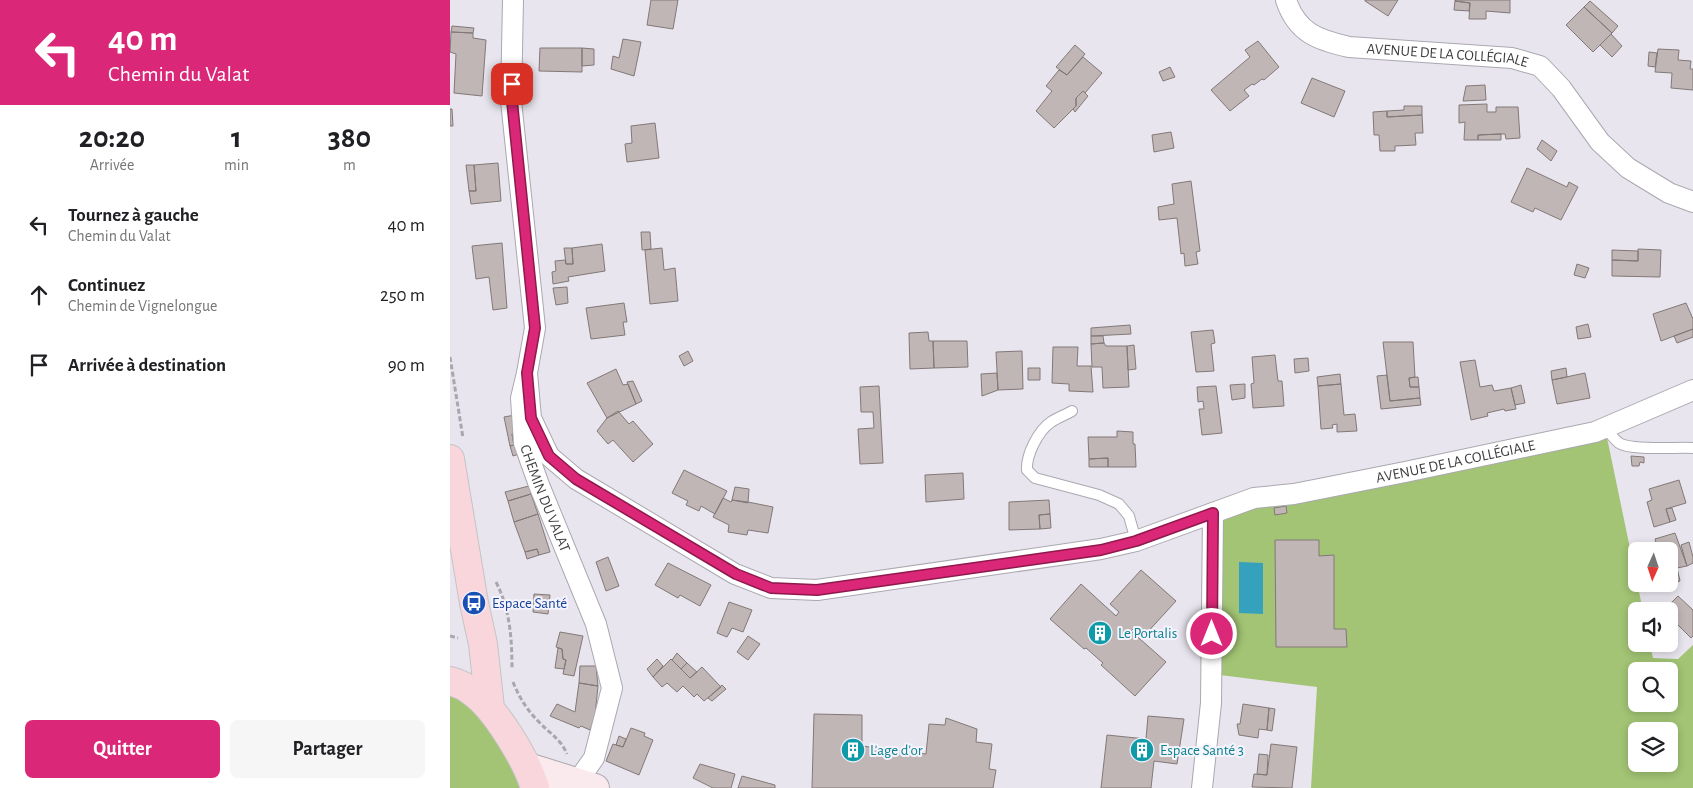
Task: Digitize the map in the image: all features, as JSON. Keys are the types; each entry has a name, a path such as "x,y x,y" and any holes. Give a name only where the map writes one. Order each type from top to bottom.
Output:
{"main road":[{"path":"450,459 474,603 483,644 490,708"},
{"path":"450,681 472,691 490,708 532,778"}],"street":[{"path":"512,0 512,101 535,328 527,373"},
{"name":"AVENUE DE LA COLLÉGIALE","path":"1286,0 1292,16 1302,28 1325,42 1349,47 1512,58 1540,66 1561,88 1600,142 1628,168 1669,193 1693,202"},
{"name":"CHEMIN DU VALAT","path":"527,373 531,418 549,456 576,479 736,574 771,588 817,590 1101,550 1136,541 1213,513"},
{"name":"CHEMIN DU VALAT","path":"527,373 521,398 524,443 539,485 596,624 612,688 594,758 581,776"},
{"name":"AVENUE DE LA COLLÉGIALE","path":"1213,513 1254,498 1294,494 1536,446 1594,432 1693,390"},
{"path":"1202,788 1211,703 1213,513"},
{"path":"532,778 581,776"}],"lane":[{"path":"1072,411 1049,423 1032,447 1026,460 1027,470 1035,478 1099,495 1119,504 1129,516 1136,541"},
{"path":"1605,428 1619,443 1626,446 1693,448"}],"path":[{"path":"512,651 512,671"},
{"path":"512,681 520,698 539,722 561,742 581,776"}],"green space":[{"path":"1605,428 1629,542 1628,592 1639,592 1641,602 1628,602 1628,652 1652,652 1653,658 1678,659 1693,645 1693,788 1311,788 1317,687 1212,674 1224,509"},
{"path":"450,681 535,788 450,788"}],"water":[{"path":"1239,562 1263,563 1263,614 1239,613"}],"building":[{"path":"651,0 678,0 673,29 647,25"},
{"path":"1365,0 1398,0 1388,16"},
{"path":"1455,0 1510,0 1510,13 1486,11 1486,19 1469,19 1470,3"},
{"path":"1455,1 1470,3 1469,11 1454,10"},
{"path":"1590,1 1618,26 1612,33 1584,7"},
{"path":"1584,7 1612,33 1593,52 1566,25"},
{"path":"452,26 474,28 473,33 451,32"},
{"path":"451,32 473,33 473,38 486,40 482,96 454,93 456,54 450,52"},
{"path":"1611,34 1622,46 1612,57 1600,45"},
{"path":"623,39 641,42 634,76 611,69 613,56 619,58"},
{"path":"1258,41 1279,67 1264,80 1262,79 1254,85 1252,84 1244,90 1249,96 1230,111 1211,90 1250,57 1245,50"},
{"path":"1075,45 1085,54 1067,75 1056,67"},
{"path":"540,48 582,48 582,72 539,71"},
{"path":"582,48 594,49 594,65 582,66"},
{"path":"1658,49 1679,50 1678,60 1691,61 1690,69 1693,69 1693,90 1671,88 1672,73 1655,72"},
{"path":"1649,52 1657,53 1655,67 1648,66"},
{"path":"1083,57 1102,73 1085,93 1083,91 1076,98 1076,106 1054,128 1036,111 1052,91 1046,86 1059,70 1067,75"},
{"path":"1170,67 1175,77 1163,81 1159,72"},
{"path":"1312,78 1345,91 1334,117 1301,103"},
{"path":"1485,85 1486,100 1463,101 1466,86"},
{"path":"1083,91 1088,96 1075,112 1073,109 1076,106 1076,98"},
{"path":"1487,104 1487,112 1496,112 1496,107 1518,107 1520,138 1506,139 1505,134 1501,134 1478,135 1478,140 1464,140 1465,122 1459,123 1459,105"},
{"path":"1404,106 1422,106 1422,115 1387,117 1387,111 1404,110"},
{"path":"450,109 452,109 453,126 450,126"},
{"path":"1387,111 1387,117 1422,115 1423,133 1415,133 1416,145 1395,146 1395,151 1380,151 1379,135 1374,135 1373,112"},
{"path":"655,123 659,158 627,162 625,144 632,143 631,126"},
{"path":"1171,132 1174,148 1154,152 1152,135"},
{"path":"1501,134 1501,140 1478,140 1478,135"},
{"path":"1542,140 1557,151 1551,161 1537,149"},
{"path":"498,163 501,201 471,204 469,191 476,191 474,165"},
{"path":"466,165 474,165 476,191 469,191"},
{"path":"1527,168 1567,187 1569,182 1578,187 1561,220 1535,208 1533,212 1511,202"},
{"path":"1191,181 1200,251 1196,252 1198,264 1185,266 1184,253 1181,254 1177,218 1159,220 1158,207 1174,204 1172,184"},
{"path":"641,232 650,232 651,249 642,250"},
{"path":"502,243 507,308 493,310 489,277 476,279 472,246"},
{"path":"602,244 605,271 568,277 569,281 553,284 552,272 556,271 555,261 565,260 566,264 573,264 572,248"},
{"path":"564,248 572,248 573,264 566,264"},
{"path":"662,248 664,270 675,268 678,301 650,304 645,250"},
{"path":"1638,249 1661,250 1660,277 1612,276 1612,260 1638,261"},
{"path":"1612,250 1638,251 1638,261 1612,260"},
{"path":"1577,264 1589,268 1585,278 1574,275"},
{"path":"567,287 568,303 556,305 553,288"},
{"path":"624,303 627,322 623,322 625,335 591,339 586,308"},
{"path":"1686,303 1693,319 1693,329 1661,341 1653,314"},
{"path":"1588,324 1591,337 1578,339 1576,327"},
{"path":"1130,325 1131,334 1091,336 1091,328"},
{"path":"1693,329 1693,337 1677,343 1674,336"},
{"path":"1213,330 1215,343 1211,344 1214,371 1196,372 1191,332"},
{"path":"928,332 929,341 933,341 934,368 910,369 909,333"},
{"path":"1091,336 1103,336 1104,343 1091,344"},
{"path":"933,341 967,341 968,367 934,368"},
{"path":"1383,342 1413,342 1415,377 1409,378 1410,387 1419,387 1420,398 1390,401"},
{"path":"1104,343 1106,346 1127,346 1129,387 1103,388 1102,367 1092,367 1091,344"},
{"path":"1134,345 1136,369 1128,370 1127,346"},
{"path":"1053,347 1078,347 1077,366 1091,366 1093,392 1069,391 1069,384 1052,383"},
{"path":"688,351 693,361 684,366 679,356"},
{"path":"1022,351 1023,389 998,390 996,352"},
{"path":"1275,355 1278,381 1282,381 1284,406 1253,408 1251,384 1254,383 1252,357"},
{"path":"1308,358 1309,371 1295,373 1294,359"},
{"path":"1475,360 1480,387 1492,385 1494,391 1511,388 1516,409 1505,411 1504,409 1487,413 1488,416 1471,420 1460,362"},
{"path":"1028,368 1040,368 1040,380 1028,380"},
{"path":"1566,368 1567,377 1552,380 1551,371"},
{"path":"616,369 623,385 628,384 636,404 607,418 587,383"},
{"path":"997,373 998,390 982,396 981,374"},
{"path":"1585,373 1590,398 1557,404 1552,380"},
{"path":"1340,374 1341,384 1318,386 1317,377"},
{"path":"1387,375 1390,401 1420,398 1421,405 1381,409 1377,376"},
{"path":"1418,377 1419,387 1410,387 1409,378"},
{"path":"633,381 642,401 636,404 627,382"},
{"path":"1245,384 1245,398 1232,400 1230,385"},
{"path":"1341,384 1344,415 1355,414 1357,431 1337,432 1337,424 1332,425 1333,428 1321,429 1318,386"},
{"path":"1521,385 1525,403 1515,405 1511,388"},
{"path":"879,386 883,463 860,464 858,429 874,428 873,412 861,412 860,387"},
{"path":"1216,386 1222,433 1202,435 1199,409 1204,409 1203,401 1198,402 1197,387"},
{"path":"618,411 629,424 633,421 653,444 633,462 613,440 608,444 597,431 607,418"},
{"path":"515,415 517,433 512,434 514,445 510,446 504,417"},
{"path":"1117,431 1133,432 1136,467 1108,467 1108,458 1089,459 1088,437 1117,437"},
{"path":"517,433 519,454 513,456 510,446 514,445 512,434"},
{"path":"1631,456 1644,457 1644,463 1640,462 1639,466 1632,466"},
{"path":"1108,458 1108,467 1089,467 1089,459"},
{"path":"684,470 727,491 715,514 701,506 699,511 686,505 688,501 672,493"},
{"path":"963,473 964,499 926,502 925,475"},
{"path":"1679,480 1686,503 1666,509 1670,522 1654,527 1647,502 1652,500 1649,489"},
{"path":"529,486 531,494 508,501 505,492"},
{"path":"735,487 749,489 748,503 732,500"},
{"path":"531,494 538,514 514,522 508,501"},
{"path":"723,498 731,502 732,500 773,507 768,533 748,530 747,535 728,532 729,525 713,517"},
{"path":"1049,500 1050,514 1039,515 1040,529 1009,530 1009,502"},
{"path":"1286,506 1287,513 1275,515 1274,508"},
{"path":"1672,508 1676,520 1670,522 1666,509"},
{"path":"538,514 550,552 539,555 537,549 525,552 514,522"},
{"path":"1050,514 1051,528 1040,529 1039,515"},
{"path":"1675,533 1687,566 1678,568 1678,542 1656,542 1655,539"},
{"path":"1275,540 1319,540 1319,556 1334,555 1334,629 1346,629 1347,647 1276,647"},
{"path":"1689,542 1693,563 1687,566 1681,545"},
{"path":"537,549 539,555 527,559 525,552"},
{"path":"608,557 619,586 606,591 596,562"},
{"path":"668,563 711,585 700,606 680,595 678,598 655,585"},
{"name":"Le Portalis","path":"1141,570 1176,601 1144,636 1135,627 1131,631 1166,662 1135,696 1101,665 1103,663 1050,619 1081,584 1116,616 1119,612 1110,604"},
{"path":"534,594 550,595 548,614 533,612"},
{"path":"1678,596 1693,610 1693,636 1691,638 1678,625 1678,602 1672,602"},
{"path":"729,602 752,610 743,632 732,628 727,637 717,633"},
{"path":"560,632 583,636 574,676 563,674 566,660 563,659 562,649 556,647"},
{"path":"748,636 760,644 748,660 737,652"},
{"path":"558,648 562,649 563,659 566,660 564,669 555,668"},
{"path":"677,653 687,663 681,669 672,660"},
{"path":"657,659 663,666 653,677 647,669"},
{"path":"671,659 690,678 702,667 721,687 704,701 697,694 694,697 683,686 677,692 667,683 662,687 653,677"},
{"path":"687,663 697,672 690,678 681,669"},
{"path":"580,666 596,666 598,686 579,683"},
{"path":"579,683 598,686 595,716 590,730 581,726 579,728 550,716 557,704 575,712"},
{"path":"722,685 726,689 712,701 708,698"},
{"path":"1243,704 1269,708 1267,730 1259,729 1258,738 1239,735 1237,724 1240,724"},
{"path":"1269,708 1275,709 1272,731 1267,730"},
{"name":"L'age d'or","path":"814,714 862,715 862,746 926,754 929,724 945,725 946,718 977,729 976,742 992,744 989,769 996,770 993,788 812,788"},
{"name":"Espace Santé 3","path":"1148,716 1184,719 1177,764 1154,761 1151,788 1101,788 1107,735 1146,739"},
{"path":"631,728 645,733 644,736 653,740 639,775 606,761 613,744 623,747"},
{"path":"619,736 626,739 623,747 616,745"},
{"path":"1271,744 1297,747 1292,788 1252,787 1254,774 1267,775"},
{"path":"1259,754 1268,755 1267,775 1257,774"},
{"path":"700,764 735,774 731,788 713,788 693,778"},
{"path":"742,776 775,785 775,788 738,788"}],"place":[{"name":"Espace Santé","path":"474,603"},
{"name":"Le Portalis","path":"1100,633"},
{"name":"L'age d'or","path":"853,750"},
{"name":"Espace Santé 3","path":"1142,750"}],"route":[{"path":"512,84 512,101 535,328 527,373 531,418 549,456 576,479 736,574 771,588 817,590 1101,550 1136,541 1213,513 1212,634"}]}
